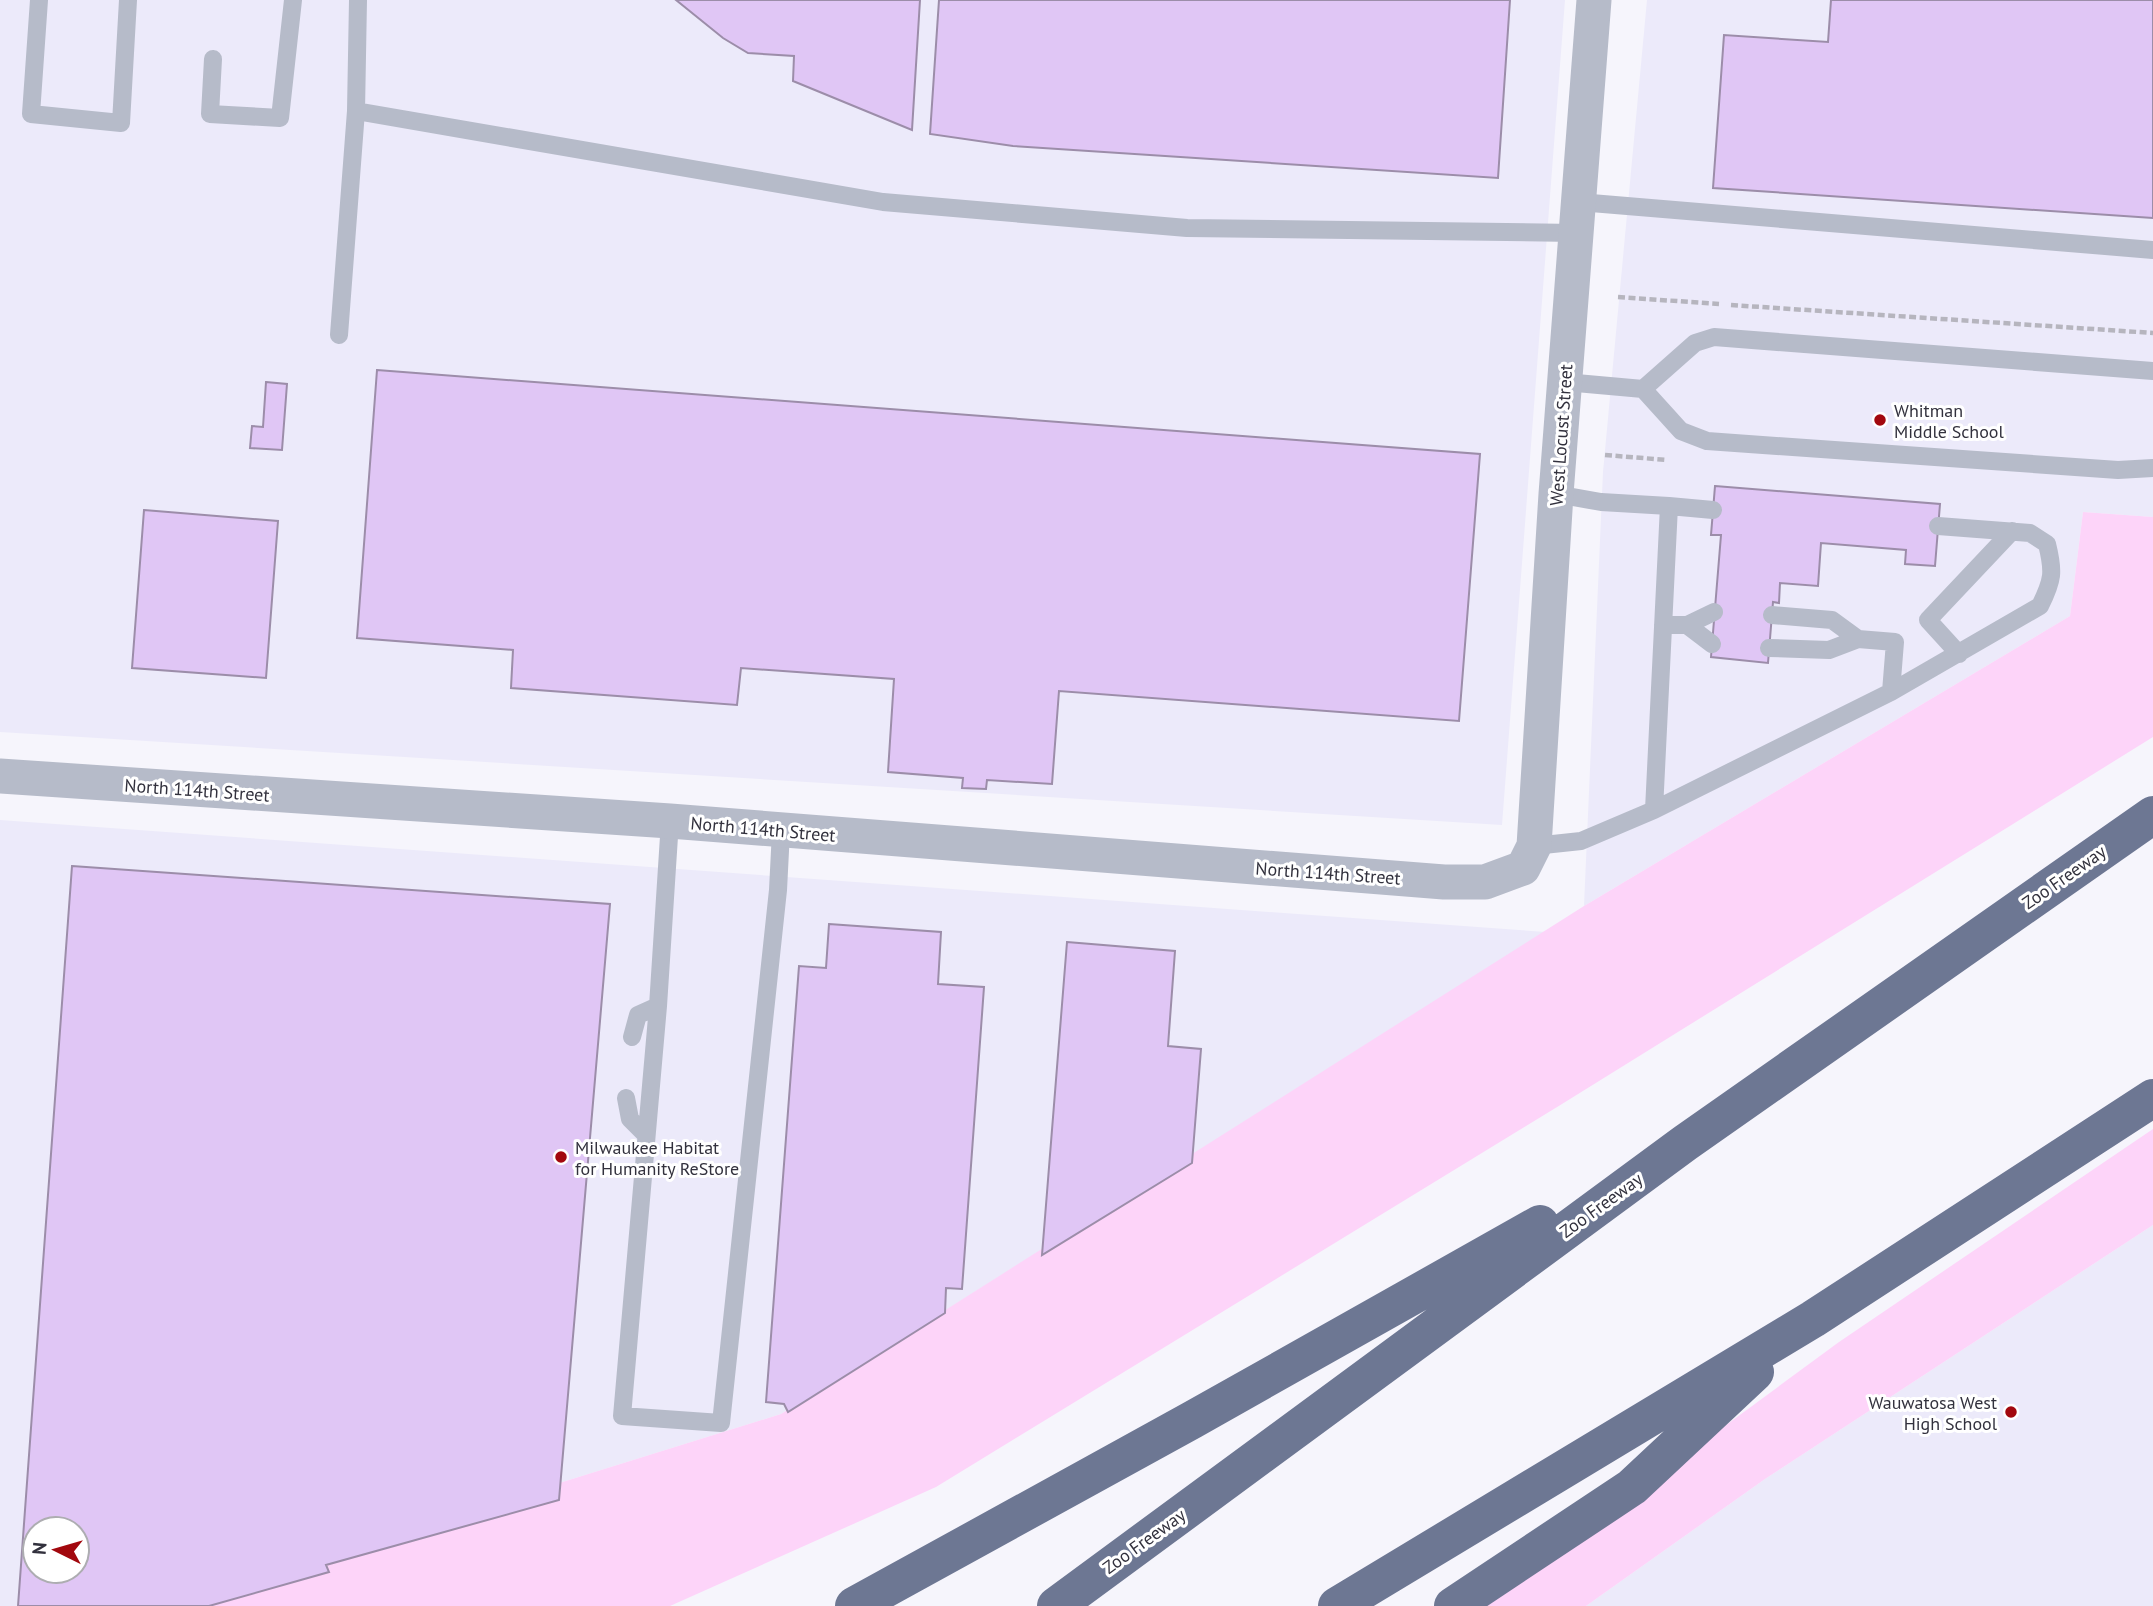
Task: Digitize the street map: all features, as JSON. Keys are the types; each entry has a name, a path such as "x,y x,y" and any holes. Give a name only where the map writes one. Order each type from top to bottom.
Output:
{"highway":[{"name":"Zoo Freeway","path":"1056,1606 1685,1143 2153,815"},
{"path":"1337,1606 1813,1319 2153,1098"},
{"path":"854,1606 1180,1427 1685,1143"},
{"path":"1453,1606 1632,1487 1813,1319"}],"street":[{"name":"West Locust Street","path":"1528,857 1594,0"},
{"name":"North 114th Street","path":"0,776 670,821 1444,883 1485,882 1528,857"}],"lane":[{"path":"39,0 31,114 121,123 128,0"},
{"path":"213,59 210,114 280,118 293,0"},
{"path":"339,335 356,111 358,0"},
{"path":"356,111 883,202 1187,228 1578,218 2153,250"},
{"path":"1643,389 1695,343 1714,337 2153,370"},
{"path":"1565,382 1643,389 1681,431 1707,441 2118,470 2153,468"},
{"path":"1556,495 1601,502 1713,510"},
{"path":"1654,810 1670,506"},
{"path":"1528,857 1581,841 1654,810 1891,692 2040,606 2050,585 2052,566 2047,544 2030,533 1938,526"},
{"path":"1959,654 1928,620 2012,531"},
{"path":"1663,625 1687,625 1714,612"},
{"path":"1772,615 1832,620 1858,639"},
{"path":"1687,625 1712,644"},
{"path":"1769,648 1829,650 1858,639 1895,642 1891,692"},
{"path":"670,821 622,1416 721,1423 778,890 781,831"},
{"path":"632,1037 638,1015 657,1006"},
{"path":"626,1098 630,1119 646,1135"}],"path":[{"path":"1618,297 2153,333"}],"shaded area":[{"path":"0,0 1565,0 1502,825 0,732"},
{"path":"1647,0 2153,0 2153,517 2083,512 2070,616 1584,906 1603,472"},
{"path":"2083,512 2153,517 2153,737 1562,1104 936,1487 670,1606 164,1606 781,1414 1584,906 2070,616"},
{"path":"0,820 1546,932 781,1414 164,1606 0,1606"},
{"path":"2153,1129 2153,1225 1765,1479 1586,1606 1480,1606 1839,1342"},
{"name":"Wauwatosa West High School","path":"2153,1225 2153,1606 1586,1606 1765,1479"}],"building":[{"path":"676,0 920,0 912,130 793,81 794,56 748,53 723,38"},
{"path":"939,0 1510,0 1498,178 1013,146 930,134"},
{"path":"1831,0 2153,0 2153,218 1713,188 1724,35 1828,42"},
{"path":"377,370 1480,454 1459,721 1059,691 1052,784 987,780 986,789 962,788 963,778 888,772 894,679 741,668 737,705 511,688 513,650 357,638"},
{"path":"266,382 287,384 282,450 250,448 252,426 263,427"},
{"path":"1715,486 1940,504 1935,566 1905,564 1906,550 1821,543 1818,586 1780,583 1779,603 1773,602 1768,663 1711,657 1721,535 1711,535"},
{"path":"144,510 278,521 266,678 132,668"},
{"path":"72,866 610,904 559,1500 326,1565 329,1572 209,1606 18,1606 21,1565 21,1585 91,1585 91,1515 25,1515"},
{"path":"829,924 941,932 938,984 984,987 962,1289 946,1288 945,1313 788,1412 784,1404 766,1402 799,966 826,968"},
{"path":"1067,942 1175,951 1168,1046 1201,1049 1192,1163 1042,1255"}],"place":[{"name":"Whitman Middle School","path":"1880,420"},
{"name":"Milwaukee Habitat for Humanity ReStore","path":"561,1157"},
{"name":"Wauwatosa West High School","path":"2011,1412"}]}
